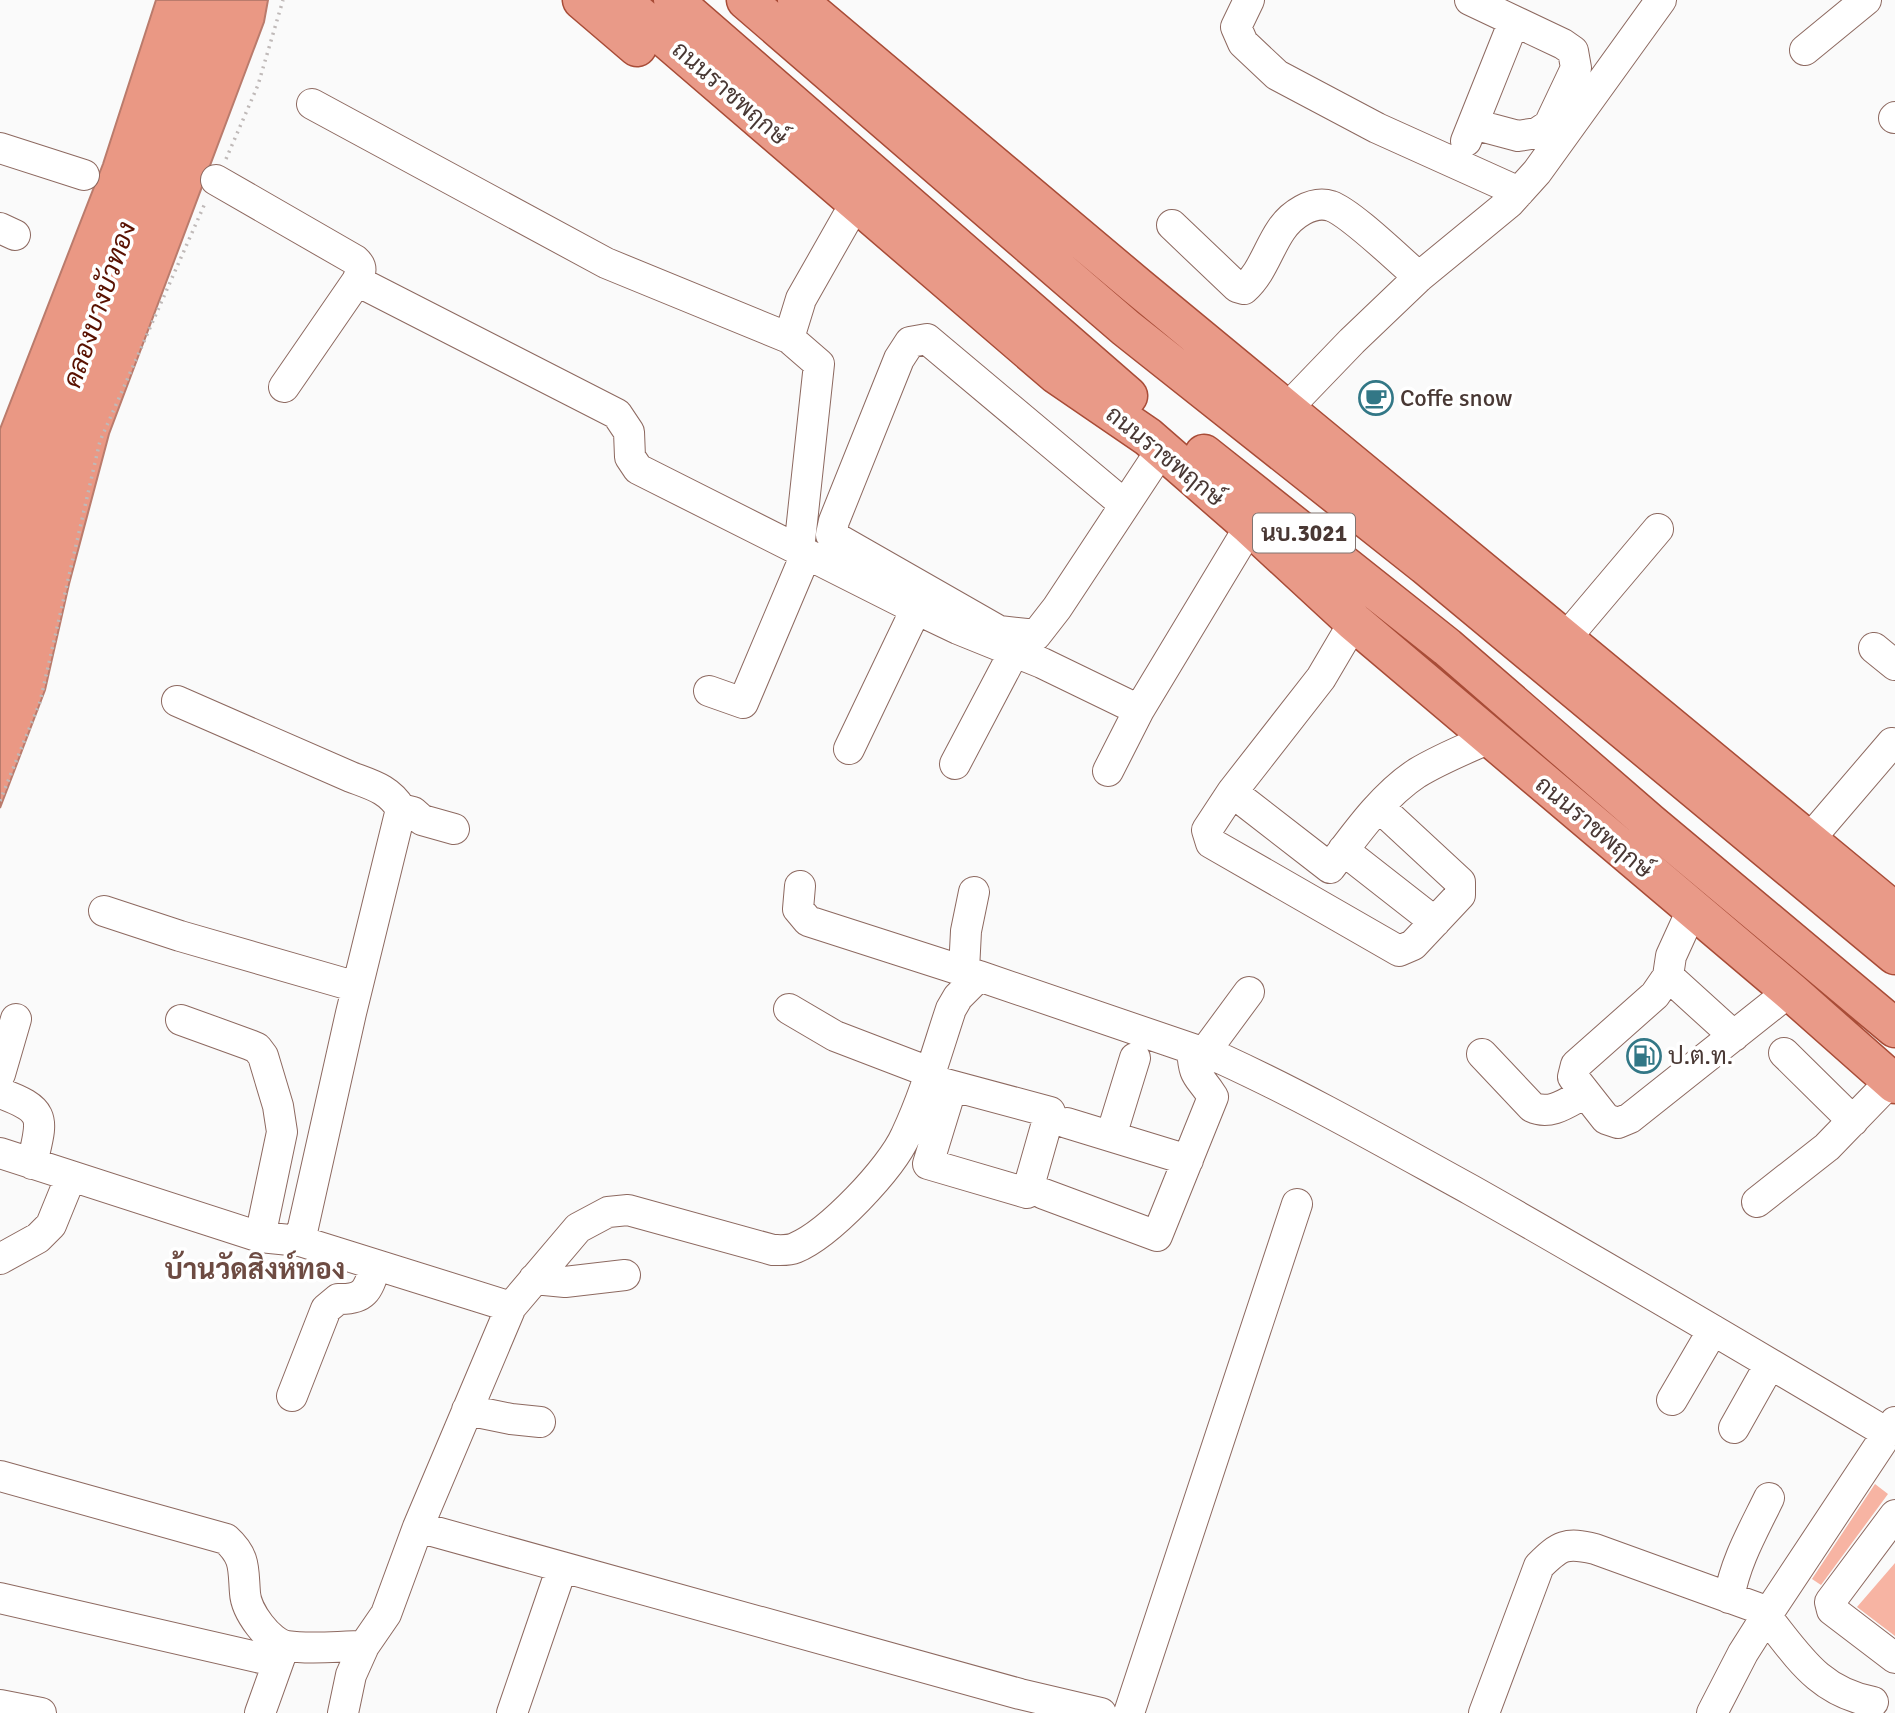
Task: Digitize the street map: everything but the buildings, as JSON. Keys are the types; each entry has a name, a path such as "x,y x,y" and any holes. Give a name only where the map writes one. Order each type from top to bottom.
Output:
{"main road":[{"path":"582,0 754,145 847,218 1009,360 1044,386 1070,396 1155,443"},
{"name":"ถนนราชพฤกษ์","path":"621,0 704,48 1113,385 1240,481 1447,647 1650,823 1895,1028"},
{"name":"ถนนราชพฤกษ์","path":"673,0 704,48 1056,374 1155,443 1354,622 1692,910 1894,1074"},
{"name":"นบ.3021","path":"797,0 1138,288 1895,912"},
{"path":"831,0 1144,270 1372,458 1403,490 1431,529"},
{"name":"นบ.3021","path":"747,1 1126,328 1425,565 1895,953"},
{"path":"1795,831 1895,953"},
{"path":"1811,956 1894,1074"}],"street":[{"path":"1249,0 1236,27 1243,43 1277,75 1377,128 1519,192"},
{"path":"1470,0 1563,44 1573,51 1576,68 1549,125 1537,133 1518,136 1473,124"},
{"path":"1299,396 1419,277 1519,192 1537,172 1661,0"},
{"path":"1805,50 1866,0"},
{"path":"1458,164 1514,21"},
{"path":"312,104 606,263 789,338 819,364 803,552 743,703 709,691"},
{"path":"0,148 84,175"},
{"path":"216,180 360,264 361,271 357,281 284,387"},
{"path":"1172,225 1237,287 1244,289 1259,270 1282,228 1303,209 1317,205 1331,206 1419,277"},
{"path":"789,338 801,299 847,218"},
{"path":"357,281 617,414 629,432 630,457 638,469 916,609 1139,710"},
{"path":"1125,505 927,339 910,342 899,359 834,521 831,535 999,631 1036,635 1125,505 1155,443"},
{"path":"1108,771 1139,710 1250,526"},
{"path":"1565,639 1658,529"},
{"path":"849,749 916,609"},
{"path":"1354,622 1321,678 1232,792 1207,830 1211,843 1399,951 1413,945 1460,895 1460,882 1379,807"},
{"path":"955,764 1014,652"},
{"path":"177,701 351,777 380,787 393,796 401,809 413,812 422,820 454,829"},
{"path":"1303,896 1379,807 1416,774 1490,738"},
{"path":"1795,831 1892,743"},
{"path":"1232,792 1435,922"},
{"path":"300,1241 357,987 401,809"},
{"path":"800,886 797,909 808,921 971,973 1198,1051 1253,1073 1397,1149 1572,1247 1770,1364 1891,1428 1743,1653 1712,1713"},
{"path":"343,1713 351,1675 364,1646 386,1614 418,1527 511,1307 578,1228 608,1212 628,1210 773,1250 791,1250 809,1241 833,1222 891,1161 936,1079 951,1009 971,973 965,931 974,892"},
{"path":"1692,910 1671,956 1668,976 1655,995 1576,1065 1573,1077 1606,1119 1618,1123 1630,1118 1790,991"},
{"path":"104,911 357,987"},
{"path":"1668,976 1734,1036"},
{"path":"1044,1194 1157,1236 1213,1097 1193,1069 1198,1051 1249,992"},
{"path":"789,1009 835,1036 936,1079"},
{"path":"0,1074 16,1019"},
{"path":"181,1020 257,1048 263,1056 278,1106 282,1132 260,1237"},
{"path":"1784,1053 1853,1121"},
{"path":"1482,1054 1532,1107 1540,1111 1550,1111 1585,1093"},
{"path":"1111,1136 1135,1058"},
{"path":"1757,1202 1828,1147 1894,1074"},
{"path":"0,1093 29,1107 42,1123 32,1164"},
{"path":"1067,1123 1188,1160"},
{"path":"0,1153 260,1237 300,1241 511,1307"},
{"path":"0,1259 38,1238 51,1225 71,1176"},
{"path":"1129,1713 1297,1204"},
{"path":"292,1396 326,1309 338,1299 353,1299 363,1295 369,1288 376,1265"},
{"path":"534,1279 565,1282 625,1276"},
{"path":"1672,1400 1713,1330"},
{"path":"1734,1428 1770,1364"},
{"path":"467,1410 540,1422"},
{"path":"0,1476 226,1539 237,1549 244,1567 245,1597 249,1613 281,1654"},
{"path":"1729,1598 1740,1559 1769,1498"},
{"path":"1895,1515 1830,1602 1832,1609 1895,1658"},
{"path":"418,1527 562,1567 1017,1704 1101,1713"},
{"path":"1484,1713 1539,1566 1555,1550 1575,1545 1595,1549 1768,1614 1824,1683 1859,1699 1873,1702"},
{"path":"512,1713 562,1567"},
{"path":"0,1598 281,1654 364,1646"},
{"path":"260,1713 281,1654"},
{"path":"0,1705 41,1713"}],"path":[{"path":"0,801 40,702 100,442 258,85 283,0"}],"water":[{"name":"คลองบางบัวทอง","path":"156,0 268,0 264,22 109,434 69,584 45,690 0,808 0,429 103,164"}],"place":[{"name":"Coffe snow","path":"1376,398"},
{"name":"ป.ต.ท.","path":"1644,1056"}],"district":[{"name":"บ้านวัดสิงห์ทอง","path":"255,1270"}]}
